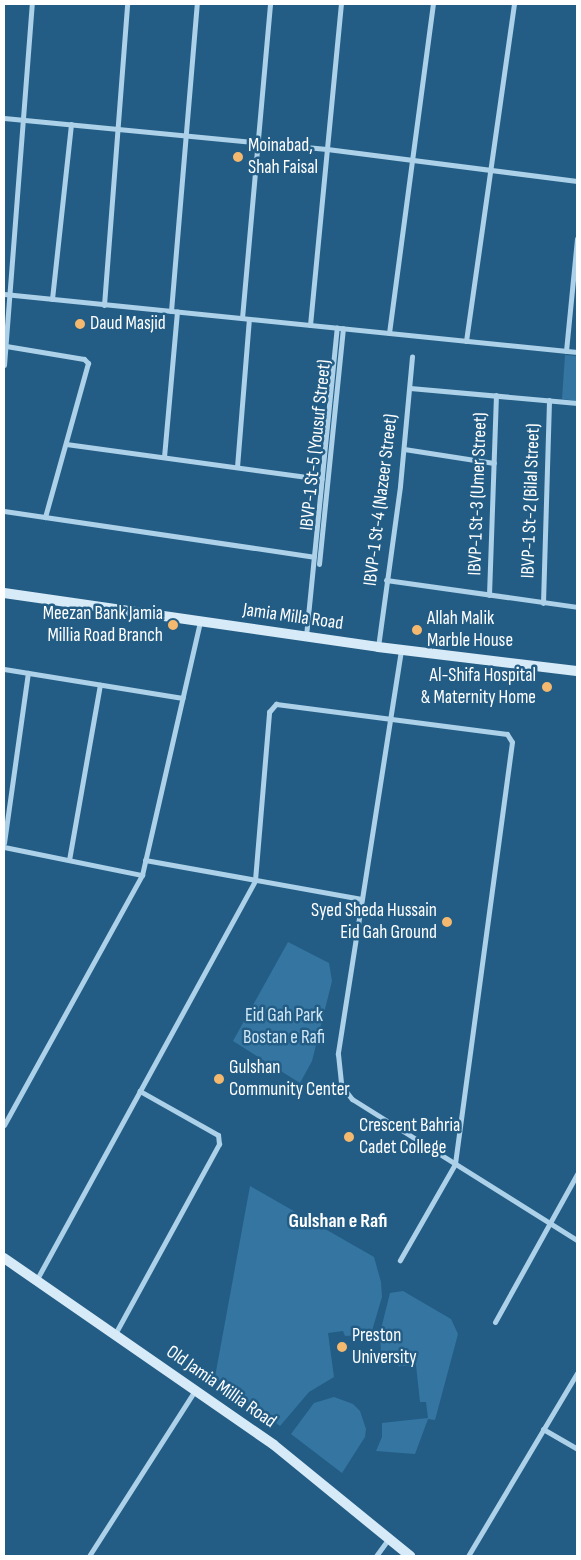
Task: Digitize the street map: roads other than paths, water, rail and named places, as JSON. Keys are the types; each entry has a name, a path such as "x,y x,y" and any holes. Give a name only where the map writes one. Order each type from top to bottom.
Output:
{"main road":[{"name":"Jamia Milla Road","path":"4,593 378,647 577,672"},
{"name":"Old Jamia Millia Road","path":"4,1258 37,1279 274,1445 410,1556"}],"street":[{"path":"4,365 12,295 32,4"},
{"path":"104,304 127,4"},
{"path":"164,457 197,4"},
{"path":"242,318 270,4"},
{"path":"310,325 341,4"},
{"path":"389,333 433,4"},
{"path":"466,341 488,171 514,4"},
{"path":"4,118 327,149 488,171 577,180"},
{"path":"52,299 71,124"},
{"path":"566,351 577,239"},
{"path":"4,294 577,352"},
{"path":"237,467 249,319"},
{"path":"306,636 340,328"},
{"name":"IBVP-1 St-5 (Yousuf Street)","path":"319,564 340,328"},
{"path":"6,346 84,359 88,363 45,517"},
{"name":"IBVP-1 St-4 (Nazeer Street)","path":"378,647 404,449 412,357"},
{"path":"410,388 577,403"},
{"name":"IBVP-1 St-3 (Umer Street)","path":"489,595 496,395"},
{"name":"IBVP-1 St-2 (Bilal Street)","path":"543,603 549,400"},
{"path":"66,444 322,478"},
{"path":"404,449 494,463"},
{"path":"4,511 314,557"},
{"path":"386,580 577,607"},
{"path":"4,1125 142,875 200,622"},
{"path":"401,650 338,1054 341,1085 352,1099 577,1240"},
{"path":"4,669 183,698"},
{"path":"4,843 28,673"},
{"path":"69,860 100,685"},
{"path":"37,1279 255,880 268,712 272,706 507,734 512,742 455,1164 400,1260"},
{"path":"4,847 142,875"},
{"path":"145,860 362,899"},
{"path":"115,1334 219,1144 218,1135 140,1091"},
{"path":"495,1322 551,1225 577,1174"},
{"path":"468,1556 577,1373"},
{"path":"89,1556 195,1390"},
{"path":"543,1429 577,1449"},
{"path":"376,1556 389,1537"}],"place":[{"name":"Moinabad, Shah Faisal","path":"238,157"},
{"name":"Daud Masjid","path":"80,324"},
{"name":"Meezan Bank Jamia Millia Road Branch","path":"173,625"},
{"name":"Allah Malik Marble House","path":"417,630"},
{"name":"Al-Shifa Hospital & Maternity Home","path":"547,687"},
{"name":"Syed Sheda Hussain Eid Gah Ground","path":"447,922"},
{"name":"Gulshan Community Center","path":"219,1079"},
{"name":"Crescent Bahria Cadet College","path":"349,1137"},
{"name":"Preston University","path":"342,1347"}],"district":[{"name":"Gulshan e Rafi","path":"338,1221"}],"park label":[{"name":"Eid Gah Park Bostan e Rafi","path":"284,1027"}]}
